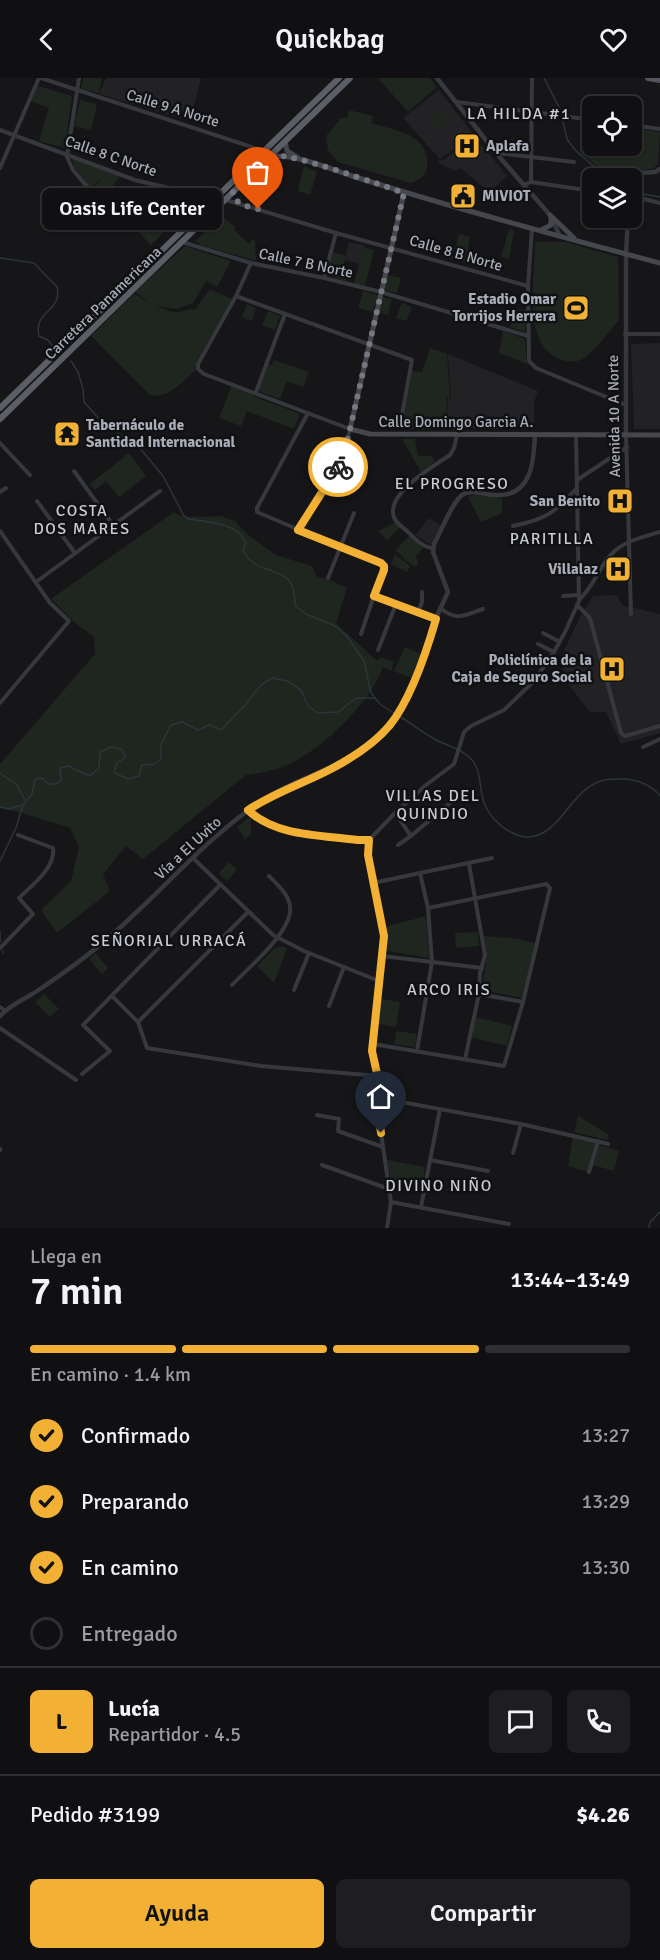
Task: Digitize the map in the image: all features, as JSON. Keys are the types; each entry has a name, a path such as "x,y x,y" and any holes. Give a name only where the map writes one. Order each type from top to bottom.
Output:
{"highway":[{"name":"Carretera Panamericana","path":"0,408 339,78"},
{"name":"Carretera Panamericana","path":"2,416 350,78"},
{"path":"234,191 241,179 263,157 264,151 273,147 299,121 313,114"},
{"path":"182,231 193,225 218,202 226,200"}],"main road":[{"path":"648,78 660,80"},
{"path":"285,141 287,151 304,161"},
{"path":"267,159 281,155 304,161 404,193 660,263"},
{"path":"350,429 404,193"},
{"path":"539,230 551,225 550,215"},
{"path":"550,215 575,239"},
{"name":"Calle Domingo Garcia A.","path":"350,429 364,433 660,435"}],"street":[{"name":"Calle 9 A Norte","path":"40,78 264,151"},
{"path":"0,168 40,78"},
{"path":"51,227 88,191 70,165 67,154 79,78"},
{"path":"437,78 496,153 550,215 560,236"},
{"path":"531,182 532,78"},
{"path":"456,102 556,115"},
{"path":"570,117 582,119"},
{"path":"642,126 660,129"},
{"name":"Calle 8 C Norte","path":"0,130 135,180 215,199"},
{"path":"496,153 574,162"},
{"path":"642,173 655,172 660,169"},
{"path":"523,185 531,182 582,190"},
{"path":"234,191 234,198 240,204"},
{"path":"642,198 660,203"},
{"name":"Calle 8 B Norte","path":"226,200 528,286"},
{"path":"532,228 528,286 529,361 536,368 626,405"},
{"name":"Avenida 10 A Norte","path":"627,228 625,334 631,614"},
{"path":"324,278 336,233"},
{"name":"Calle 7 B Norte","path":"183,242 251,263 381,292 528,336"},
{"path":"251,263 236,296 412,360 400,426"},
{"name":"Calle Domingo Garcia A.","path":"236,296 198,364 198,369 204,374 350,429"},
{"path":"256,392 285,314"},
{"path":"625,334 660,334"},
{"path":"308,413 257,508 257,512 384,566 361,634"},
{"path":"298,530 343,458 350,429"},
{"path":"457,433 450,455 408,484 393,510 398,522 417,540 432,548 458,501 465,494 477,492 504,495 512,493 523,484 533,468 534,434"},
{"path":"387,1228 391,1202 379,1119 378,1076 372,1051 384,936 368,855 369,840 426,785 454,764 464,732 471,726 504,710 533,682 560,642 578,600 576,434"},
{"path":"0,443 30,475"},
{"path":"577,480 627,447"},
{"path":"74,471 113,525"},
{"path":"0,492 6,488"},
{"path":"513,526 534,522 550,515 577,488"},
{"path":"36,582 160,490"},
{"path":"37,501 75,553"},
{"path":"328,578 354,513"},
{"path":"0,531 50,603 69,621 0,703"},
{"path":"578,600 586,594 612,554 628,543 660,532"},
{"name":"Vía a El Uvito","path":"0,1016 65,972 106,940 218,833 248,810 272,795 353,756 390,724 425,655 436,619 448,591 432,548"},
{"path":"418,613 422,602 422,592"},
{"path":"374,596 436,619"},
{"path":"563,596 578,600 589,617 621,733 625,736 660,726"},
{"path":"378,650 396,604"},
{"path":"440,608 459,617 483,609"},
{"path":"543,633 560,642"},
{"path":"538,645 554,652"},
{"path":"643,747 660,739"},
{"path":"398,845 456,798"},
{"path":"248,810 257,818 277,828 369,840"},
{"path":"395,813 411,836"},
{"path":"0,948 33,914 19,898 48,868 54,852 53,848 18,835"},
{"path":"193,858 265,929 277,937 309,953 379,981"},
{"path":"373,883 492,858"},
{"path":"465,1059 479,994 484,955 476,898 468,864"},
{"path":"417,1051 432,962 428,908 420,873"},
{"path":"232,985 277,937 290,912 289,905 279,886 269,876"},
{"path":"373,1044 504,1066 523,1002 550,888 546,884 428,908"},
{"path":"82,1074 110,1051 83,1025 220,885"},
{"path":"138,1022 248,912"},
{"path":"294,990 309,953"},
{"path":"382,956 482,968"},
{"path":"329,1006 344,967"},
{"path":"479,994 523,1002"},
{"path":"112,996 138,1022 147,1048 261,1066 378,1076"},
{"path":"0,1007 5,1011"},
{"path":"0,1028 76,1080"},
{"path":"380,1098 521,1124 608,1144"},
{"path":"421,1207 440,1109"},
{"path":"317,1115 339,1119 338,1131 383,1147"},
{"path":"513,1153 521,1124"},
{"path":"589,1172 598,1141"},
{"path":"430,1160 488,1171"},
{"path":"322,1165 389,1190"},
{"path":"391,1202 508,1224"}],"shaded area":[{"path":"83,78 102,78 99,93 81,89"},
{"path":"106,78 201,78 190,121 99,94"},
{"path":"378,78 430,78 437,87 408,112"},
{"path":"38,86 72,96 65,148 39,141 49,108 31,101"},
{"path":"439,90 474,135 440,159 403,118"},
{"path":"80,100 97,104 91,130 74,126"},
{"path":"349,110 373,116 372,123 401,132 418,141 427,157 427,168 424,175 411,183 338,162 328,150 326,136 341,118 347,118"},
{"path":"445,110 451,119 436,130 429,121"},
{"path":"642,129 660,132 658,164 653,169 599,168 585,156 642,156"},
{"path":"482,145 507,176 489,192 461,168 455,171 438,163 439,159 442,161 455,151 461,158 464,156 466,158"},
{"path":"72,159 120,176 111,188 129,203 128,205 162,223 171,225 151,245 94,187 104,176 90,189 74,167"},
{"path":"304,166 317,172 310,195 298,191"},
{"path":"220,215 235,227 234,230 249,244 253,239 255,241 256,261 201,245 196,241"},
{"path":"509,229 514,230 509,259 501,257"},
{"path":"459,234 470,237 467,263 446,258 450,246 456,247"},
{"path":"349,242 364,245 359,264 345,260"},
{"name":"Estadio Omar Torrijos Herrera","path":"535,242 566,242 618,257 619,320 596,347 580,360 568,361 557,358 546,349 539,337 533,306"},
{"path":"185,246 231,261 217,287 206,281 193,303 177,309 156,306 174,312 195,310 210,289 232,299 196,363 195,371 169,392 163,395 150,395 91,336 134,294 150,303 135,292"},
{"path":"363,247 374,250 365,286 354,284"},
{"path":"333,252 346,256 342,272 347,277 346,281 327,275"},
{"path":"387,275 401,278 397,293 384,290"},
{"path":"363,291 378,295 373,312 358,308"},
{"path":"383,297 393,300 388,315 379,312"},
{"path":"402,303 412,307 406,321 396,318"},
{"path":"247,304 256,308 252,321 242,317"},
{"path":"515,309 527,311 525,332 510,327"},
{"path":"268,311 280,316 275,330 262,325"},
{"path":"503,331 525,339 527,364 499,353"},
{"path":"660,343 660,429 634,429 631,344"},
{"path":"430,348 447,354 450,397 447,398 444,429 402,429 412,371 422,372"},
{"path":"448,354 538,391 534,402 534,428 445,428 448,399 451,398"},
{"path":"274,360 309,372 303,387 287,381 280,399 258,391 268,364 272,365"},
{"path":"232,384 254,393 253,396 300,414 294,429 247,411 241,426 219,418"},
{"path":"402,439 415,439 418,456 431,456 435,461 421,472"},
{"name":"COSTA DOS MARES","path":"129,453 146,476 119,497 106,481 95,490 90,484"},
{"name":"EL PROGRESO","path":"476,495 502,499 502,513 481,522 468,497"},
{"path":"174,512 181,516 221,516 235,521 248,535 276,555 312,566 317,577 328,579 347,588 336,623 377,661 380,657 394,662 391,671 383,667 377,681 356,710 315,749 282,767 246,775 143,859 126,846 103,874 110,891 57,933 41,910 71,881 79,847 70,828 0,808 0,764 95,654 94,637 74,622 51,599"},
{"path":"429,518 441,526 431,545 415,535"},
{"path":"395,523 400,527 387,541 378,531"},
{"path":"409,536 423,548 416,556 418,565 414,566 396,550"},
{"path":"395,554 410,566 407,572 391,564"},
{"name":"Policlínica de la Caja de Seguro Social","path":"617,595 622,605 660,614 660,733 621,744 606,712 590,712 565,680 561,657 593,596"},
{"path":"405,647 421,654 411,678 394,671"},
{"path":"251,818 251,834 245,839 237,827"},
{"path":"229,862 237,870 227,881 219,873"},
{"path":"426,916 429,958 387,951 385,927"},
{"path":"478,932 479,946 456,948 455,933"},
{"path":"484,936 535,943 522,998 482,990 487,954"},
{"name":"SEÑORIAL URRACÁ","path":"281,946 287,948 274,983 257,966 275,948"},
{"path":"95,953 108,968 102,974 89,959"},
{"path":"44,994 59,1009 50,1017 35,1002"},
{"path":"381,999 400,1002 396,1027 378,1024"},
{"path":"475,1017 512,1026 507,1046 470,1037"},
{"path":"396,1031 417,1034 415,1047 394,1044"},
{"path":"578,1116 609,1135 607,1140 574,1132"},
{"path":"573,1137 595,1142 588,1172 568,1166"},
{"path":"599,1145 619,1151 614,1171 593,1165"},
{"path":"387,1160 425,1167 422,1190 392,1185"}],"waterway":[{"path":"544,78 560,109 567,139 575,150 596,168"},
{"path":"642,194 660,197"},
{"path":"0,258 34,263 57,287 56,302 40,321 38,327 39,336 48,340 54,348"},
{"path":"71,361 78,372 84,402 102,422 139,447 163,476 184,516 230,527 237,531 246,543 243,550 253,563 281,574 291,583 296,607 306,614 335,626 347,636 364,661 371,693 380,704 395,714"},
{"path":"0,861 16,828 23,805 32,794 35,779 42,778 48,784 55,784 61,781 60,768 68,766 90,776 99,768 100,752 111,747 121,749 126,757 117,763 114,773 128,779 139,776 142,765 154,764 161,759 161,744 171,725 182,722 198,730 209,725 221,730 261,685 272,678 287,681 301,690 308,706 318,713 338,712 356,698 375,698"},
{"path":"399,716 470,758 477,768 483,799 488,811 502,827 514,834 527,837 548,830 581,794 590,786 603,780 636,781 660,795"},
{"path":"0,773 17,785 25,800"},
{"path":"0,807 9,809 22,805"},
{"path":"0,931 0,942"},
{"path":"649,1228 650,1222 660,1212"}],"way so far":[{"path":"258,209 240,204 234,198 233,192 267,159 276,155 304,161 404,193 350,429 343,458 338,467"}],"place":[{"name":"Aplafa","path":"467,146"},
{"name":"MIVIOT","path":"463,196"},
{"name":"Oasis Life Center","path":"258,209"},
{"name":"Estadio Omar Torrijos Herrera","path":"576,308"},
{"name":"Tabernáculo de Santidad Internacional","path":"67,434"},
{"name":"San Benito","path":"620,501"},
{"name":"Villalaz","path":"618,569"},
{"name":"Policlínica de la Caja de Seguro Social","path":"612,669"}],"district":[{"name":"LA HILDA #1","path":"519,113"},
{"name":"EL PROGRESO","path":"452,483"},
{"name":"COSTA DOS MARES","path":"82,519"},
{"name":"PARITILLA","path":"552,538"},
{"name":"VILLAS DEL QUINDIO","path":"433,804"},
{"name":"SEÑORIAL URRACÁ","path":"169,940"},
{"name":"ARCO IRIS","path":"449,989"},
{"name":"DIVINO NIÑO","path":"439,1185"}],"route":[{"path":"338,467 298,530 381,563 384,570 374,596 436,619 425,655 399,710 381,734 353,756 272,795 248,810 257,818 277,828 369,840 370,873 384,936 372,1051 380,1087 381,1133"}]}
